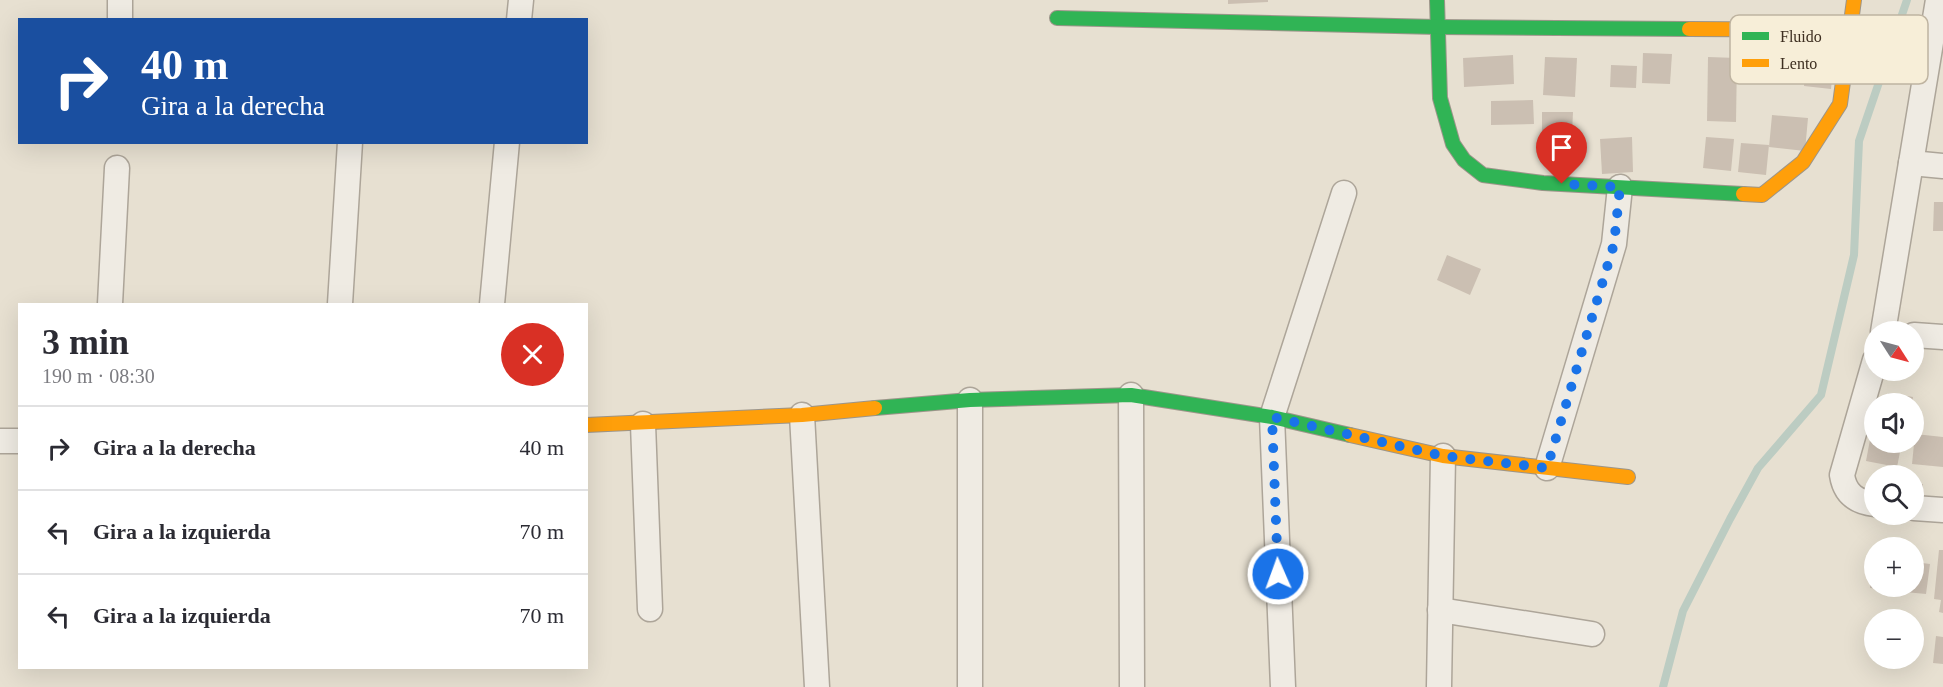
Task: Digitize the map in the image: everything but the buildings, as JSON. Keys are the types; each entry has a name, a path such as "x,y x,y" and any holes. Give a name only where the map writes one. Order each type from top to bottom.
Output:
{"street":[{"path":"120,0 120,18"},
{"path":"519,18 521,0"},
{"path":"1437,0 1440,98 1453,144 1464,160 1483,175 1543,183 1762,195 1803,162 1840,104 1843,84"},
{"path":"1853,15 1854,0"},
{"path":"1928,71 1939,11"},
{"path":"1057,18 1437,27 1730,29"},
{"path":"1885,321 1926,84"},
{"path":"340,303 350,144"},
{"path":"492,303 507,144"},
{"path":"1911,163 1943,166"},
{"path":"110,303 117,168"},
{"path":"1547,468 1614,244 1620,187"},
{"path":"1283,687 1272,417 1344,193"},
{"path":"1924,336 1943,337"},
{"path":"1864,501 1853,498 1847,491 1842,475 1869,381"},
{"path":"588,425 802,415 970,400 1131,395 1272,417 1443,456 1628,477"},
{"path":"1131,395 1132,687"},
{"path":"970,400 970,687"},
{"path":"802,415 817,687"},
{"path":"643,424 650,609"},
{"path":"0,441 18,441"},
{"path":"1439,687 1443,456"},
{"path":"1924,509 1943,510"},
{"path":"1440,610 1592,634"}],"waterway":[{"path":"1902,15 1907,0"},
{"path":"1663,687 1683,611 1730,519 1758,468 1821,395 1854,255 1859,141 1878,84"}],"traffic: fast":[{"path":"1437,0 1440,98 1453,144 1464,160 1483,175 1543,183 1743,194"},
{"path":"1057,18 1437,27 1689,29"},
{"path":"875,408 970,400 1131,395 1272,417 1350,435"}],"traffic: slow":[{"path":"1852,15 1854,0"},
{"path":"1689,29 1730,29"},
{"path":"1743,194 1762,195 1803,162 1840,104 1843,84"},
{"path":"588,425 802,415 875,408"},
{"path":"1350,435 1443,456 1628,477"}],"route":[{"path":"1278,574 1272,417 1443,456 1547,468 1614,244 1620,187 1562,184"}]}
